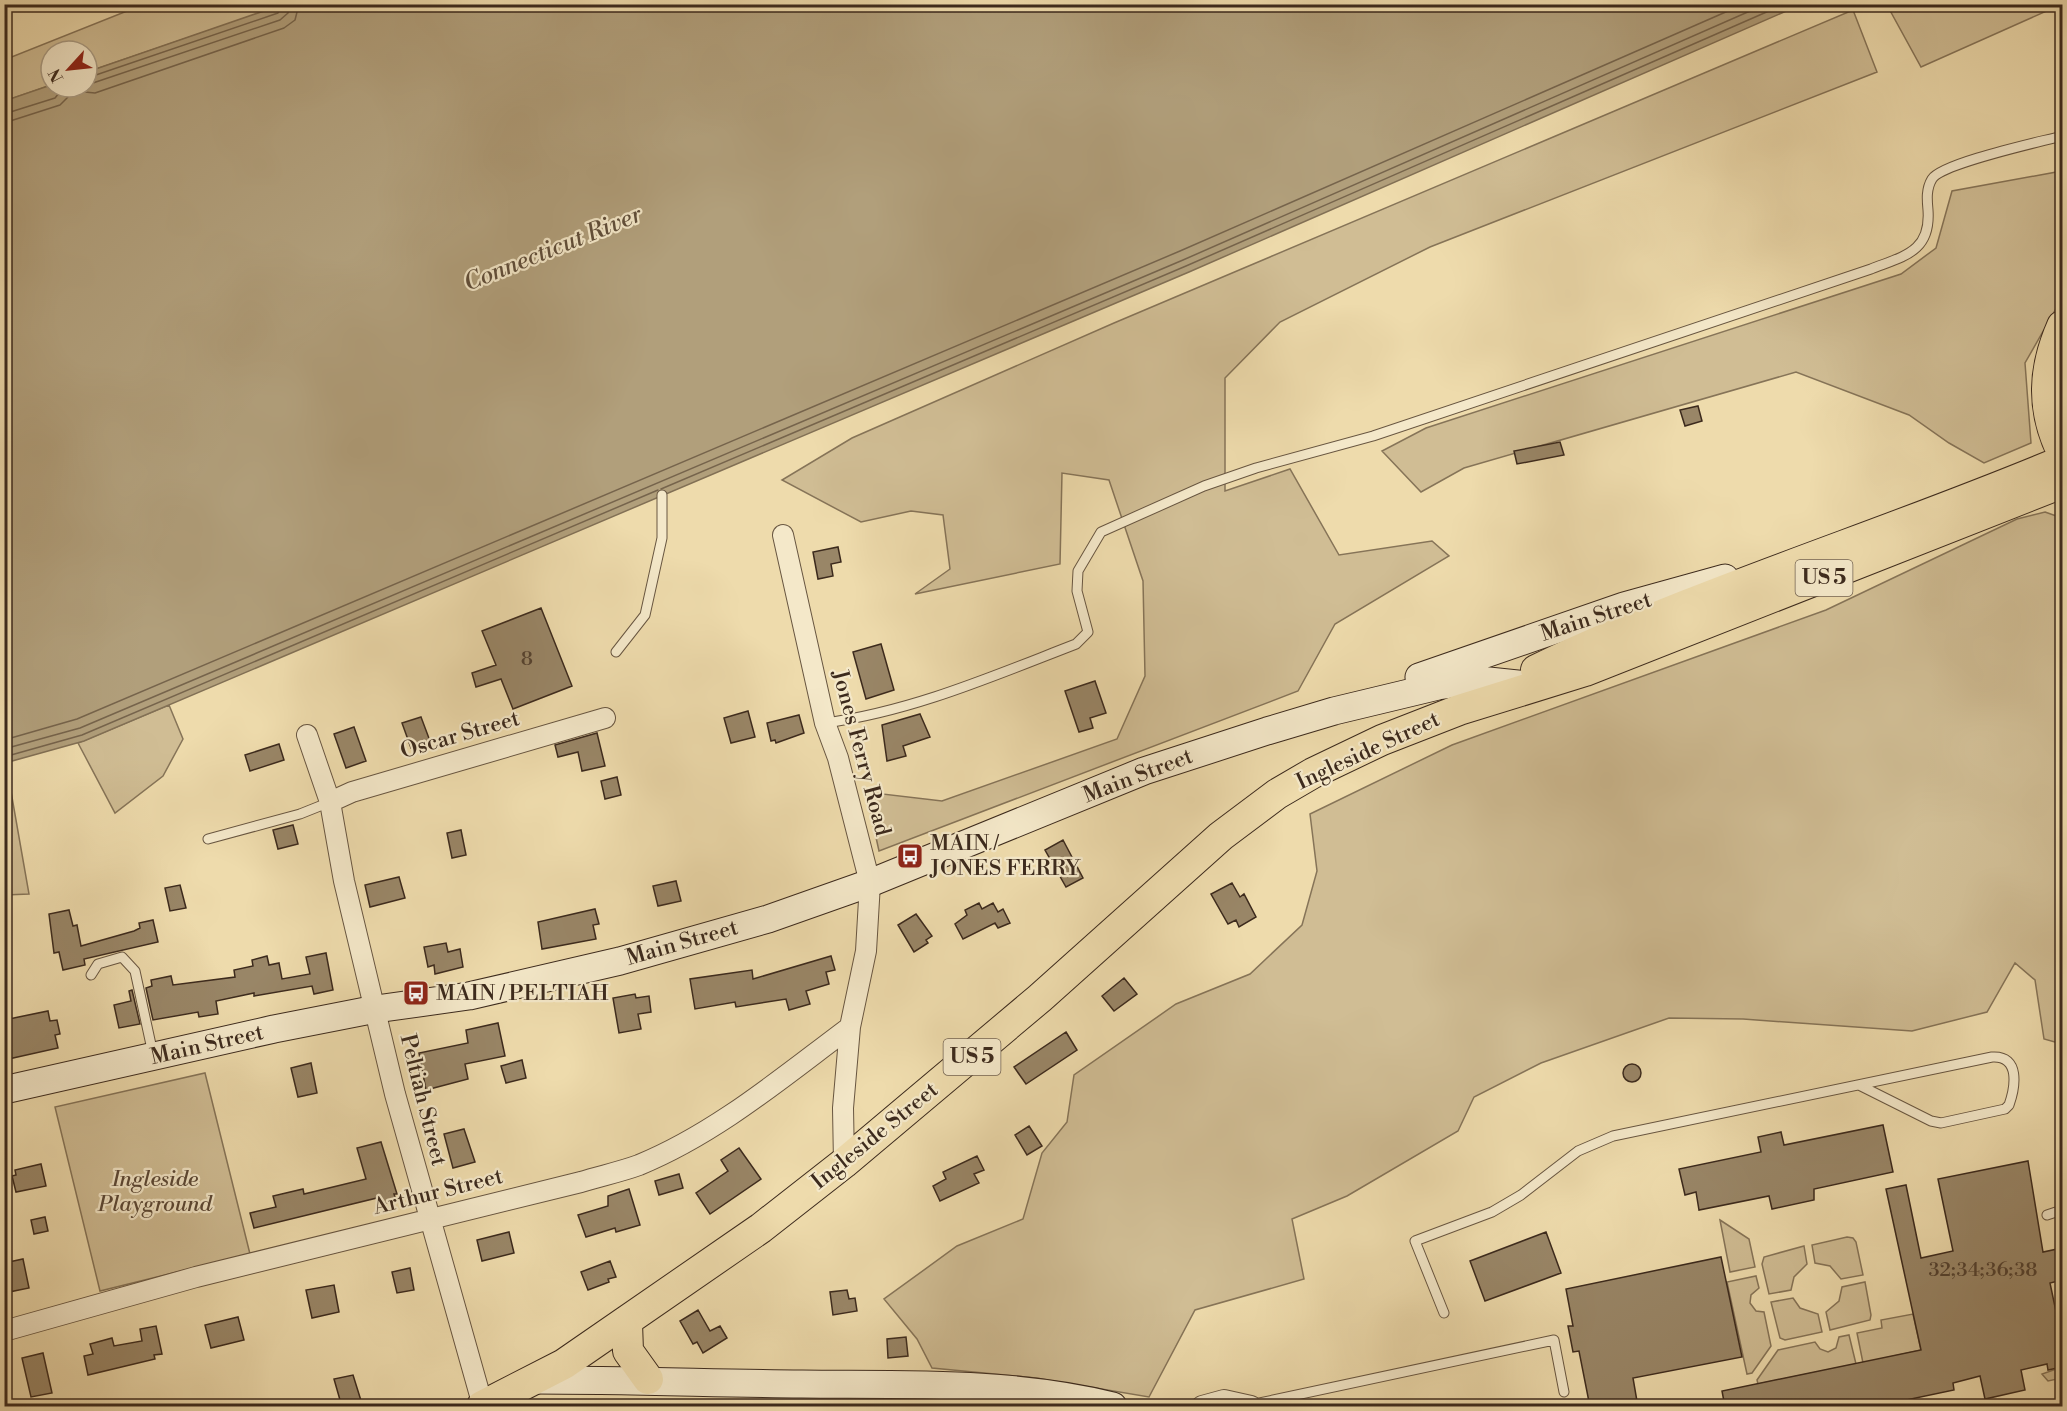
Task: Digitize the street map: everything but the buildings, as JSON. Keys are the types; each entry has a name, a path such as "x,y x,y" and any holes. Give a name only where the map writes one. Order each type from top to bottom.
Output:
{"main road":[{"path":"2062,326 2052,353 2045,386 2050,423 2062,452"},
{"name":"Main Street","path":"1582,660 1863,540 2062,461"},
{"name":"Main Street","path":"1582,660 2062,483"},
{"name":"Main Street","path":"1334,711 1416,678 1624,606 1863,540"},
{"name":"Ingleside Street","path":"483,1406 534,1380 627,1323 761,1228 844,1163 1040,998 1243,818 1313,773 1382,740 1582,660"},
{"name":"Main Street","path":"4,1090 376,1009 469,996 620,962 768,919 870,883 1144,771 1334,711 1438,686 1479,680 1525,684"},
{"path":"627,1323 628,1351 648,1379"},
{"path":"534,1380 648,1379 944,1385 1081,1398 1113,1407"}],"street":[{"name":"Jones Ferry Road","path":"783,535 825,723 838,758 870,883 866,951 850,1027 843,1108 844,1163"},
{"name":"Oscar Street","path":"330,802 352,792 605,718"},
{"name":"Peltiah Street","path":"307,735 330,802 344,881 429,1219 483,1406"},
{"name":"Arthur Street","path":"4,1331 196,1277 581,1182 638,1165 678,1146 733,1113 850,1027"},
{"path":"1202,1407 1224,1400 1249,1406"}],"lane":[{"path":"825,723 886,713 923,703 1076,644 1088,632 1077,591 1078,571 1101,532 1204,486 1256,468 1373,436 1907,255 1923,244 1929,224 1926,194 1933,178 1951,167 2062,136"},
{"path":"616,652 645,615 662,538 662,495"},
{"path":"208,839 300,814 330,802"},
{"path":"91,975 98,964 122,957 134,967 153,1057"},
{"path":"1444,1313 1415,1241 1503,1206 1587,1146 1623,1134 1859,1085 1996,1057 2011,1066 2016,1079 2009,1105 2005,1109 1941,1124 1859,1085"},
{"path":"2047,1215 2062,1210"},
{"path":"1249,1406 1554,1340 1564,1392"}],"green space":[{"path":"142,5 284,5 99,68 99,39 57,39"},
{"path":"1887,5 2060,5 1921,67"},
{"path":"1853,10 1877,72 1430,247 1280,322 1225,378 1225,491 1290,469 1339,555 1432,541 1449,556 1335,624 1298,691 879,851 866,792 942,801 1117,739 1145,676 1143,581 1109,480 1062,473 1060,564 915,594 950,569 943,515 911,511 861,522 782,480 852,438 1114,323"},
{"path":"39,46 39,89 5,101 4,60"},
{"path":"2062,171 2062,298 2025,363 2031,443 1984,463 1949,443 1909,415 1796,372 1464,468 1421,492 1382,451 1426,428 1901,274 1936,248 1952,191"},
{"path":"2045,512 2062,518 2062,1044 2044,1039 2035,980 2015,963 1987,1012 1912,1031 1743,1019 1669,1018 1541,1063 1474,1097 1458,1131 1347,1196 1292,1219 1304,1279 1195,1310 1149,1397 1036,1378 932,1368 917,1339 884,1299 957,1246 1023,1219 1042,1153 1067,1122 1074,1075 1176,1004 1250,974 1302,925 1317,871 1310,814 1452,745 1826,610 2017,519"},
{"path":"169,705 183,739 163,776 115,813 78,743"},
{"path":"4,763 6,763 29,894 5,895"},
{"name":"Ingleside Playground","path":"205,1073 250,1254 100,1291 55,1107"},
{"path":"1720,1220 1749,1239 1755,1267 1730,1272"},
{"path":"1847,1237 1853,1238 1856,1242 1863,1275 1841,1279 1830,1266 1815,1263 1812,1245"},
{"path":"1804,1246 1807,1264 1794,1277 1791,1290 1769,1294 1762,1264 1764,1257"},
{"path":"1756,1276 1759,1288 1751,1295 1750,1303 1756,1311 1764,1312 1771,1346 1752,1373 1747,1374 1727,1282"},
{"path":"1865,1282 1870,1320 1830,1330 1826,1312 1839,1301 1842,1287"},
{"path":"1793,1298 1800,1308 1818,1314 1822,1332 1785,1340 1780,1338 1771,1302"},
{"path":"1913,1314 1921,1350 1863,1363 1857,1333 1882,1328 1881,1320"},
{"path":"1849,1335 1856,1364 1758,1384 1757,1380 1778,1350 1815,1342 1820,1349 1828,1352 1836,1348 1839,1337"},
{"path":"2062,1367 2062,1378 2048,1381 2042,1374"},
{"path":"910,1398 969,1404 969,1406 900,1406"},
{"path":"687,1400 750,1406 680,1406"}],"water":[{"name":"Connecticut River","path":"284,4 1800,5 1189,272 84,741 5,763 4,101 39,89 39,99 99,99 99,68"}],"place":[{"name":"MAIN / JONES FERRY","path":"910,856"},
{"name":"MAIN / PELTIAH","path":"416,993"}]}
